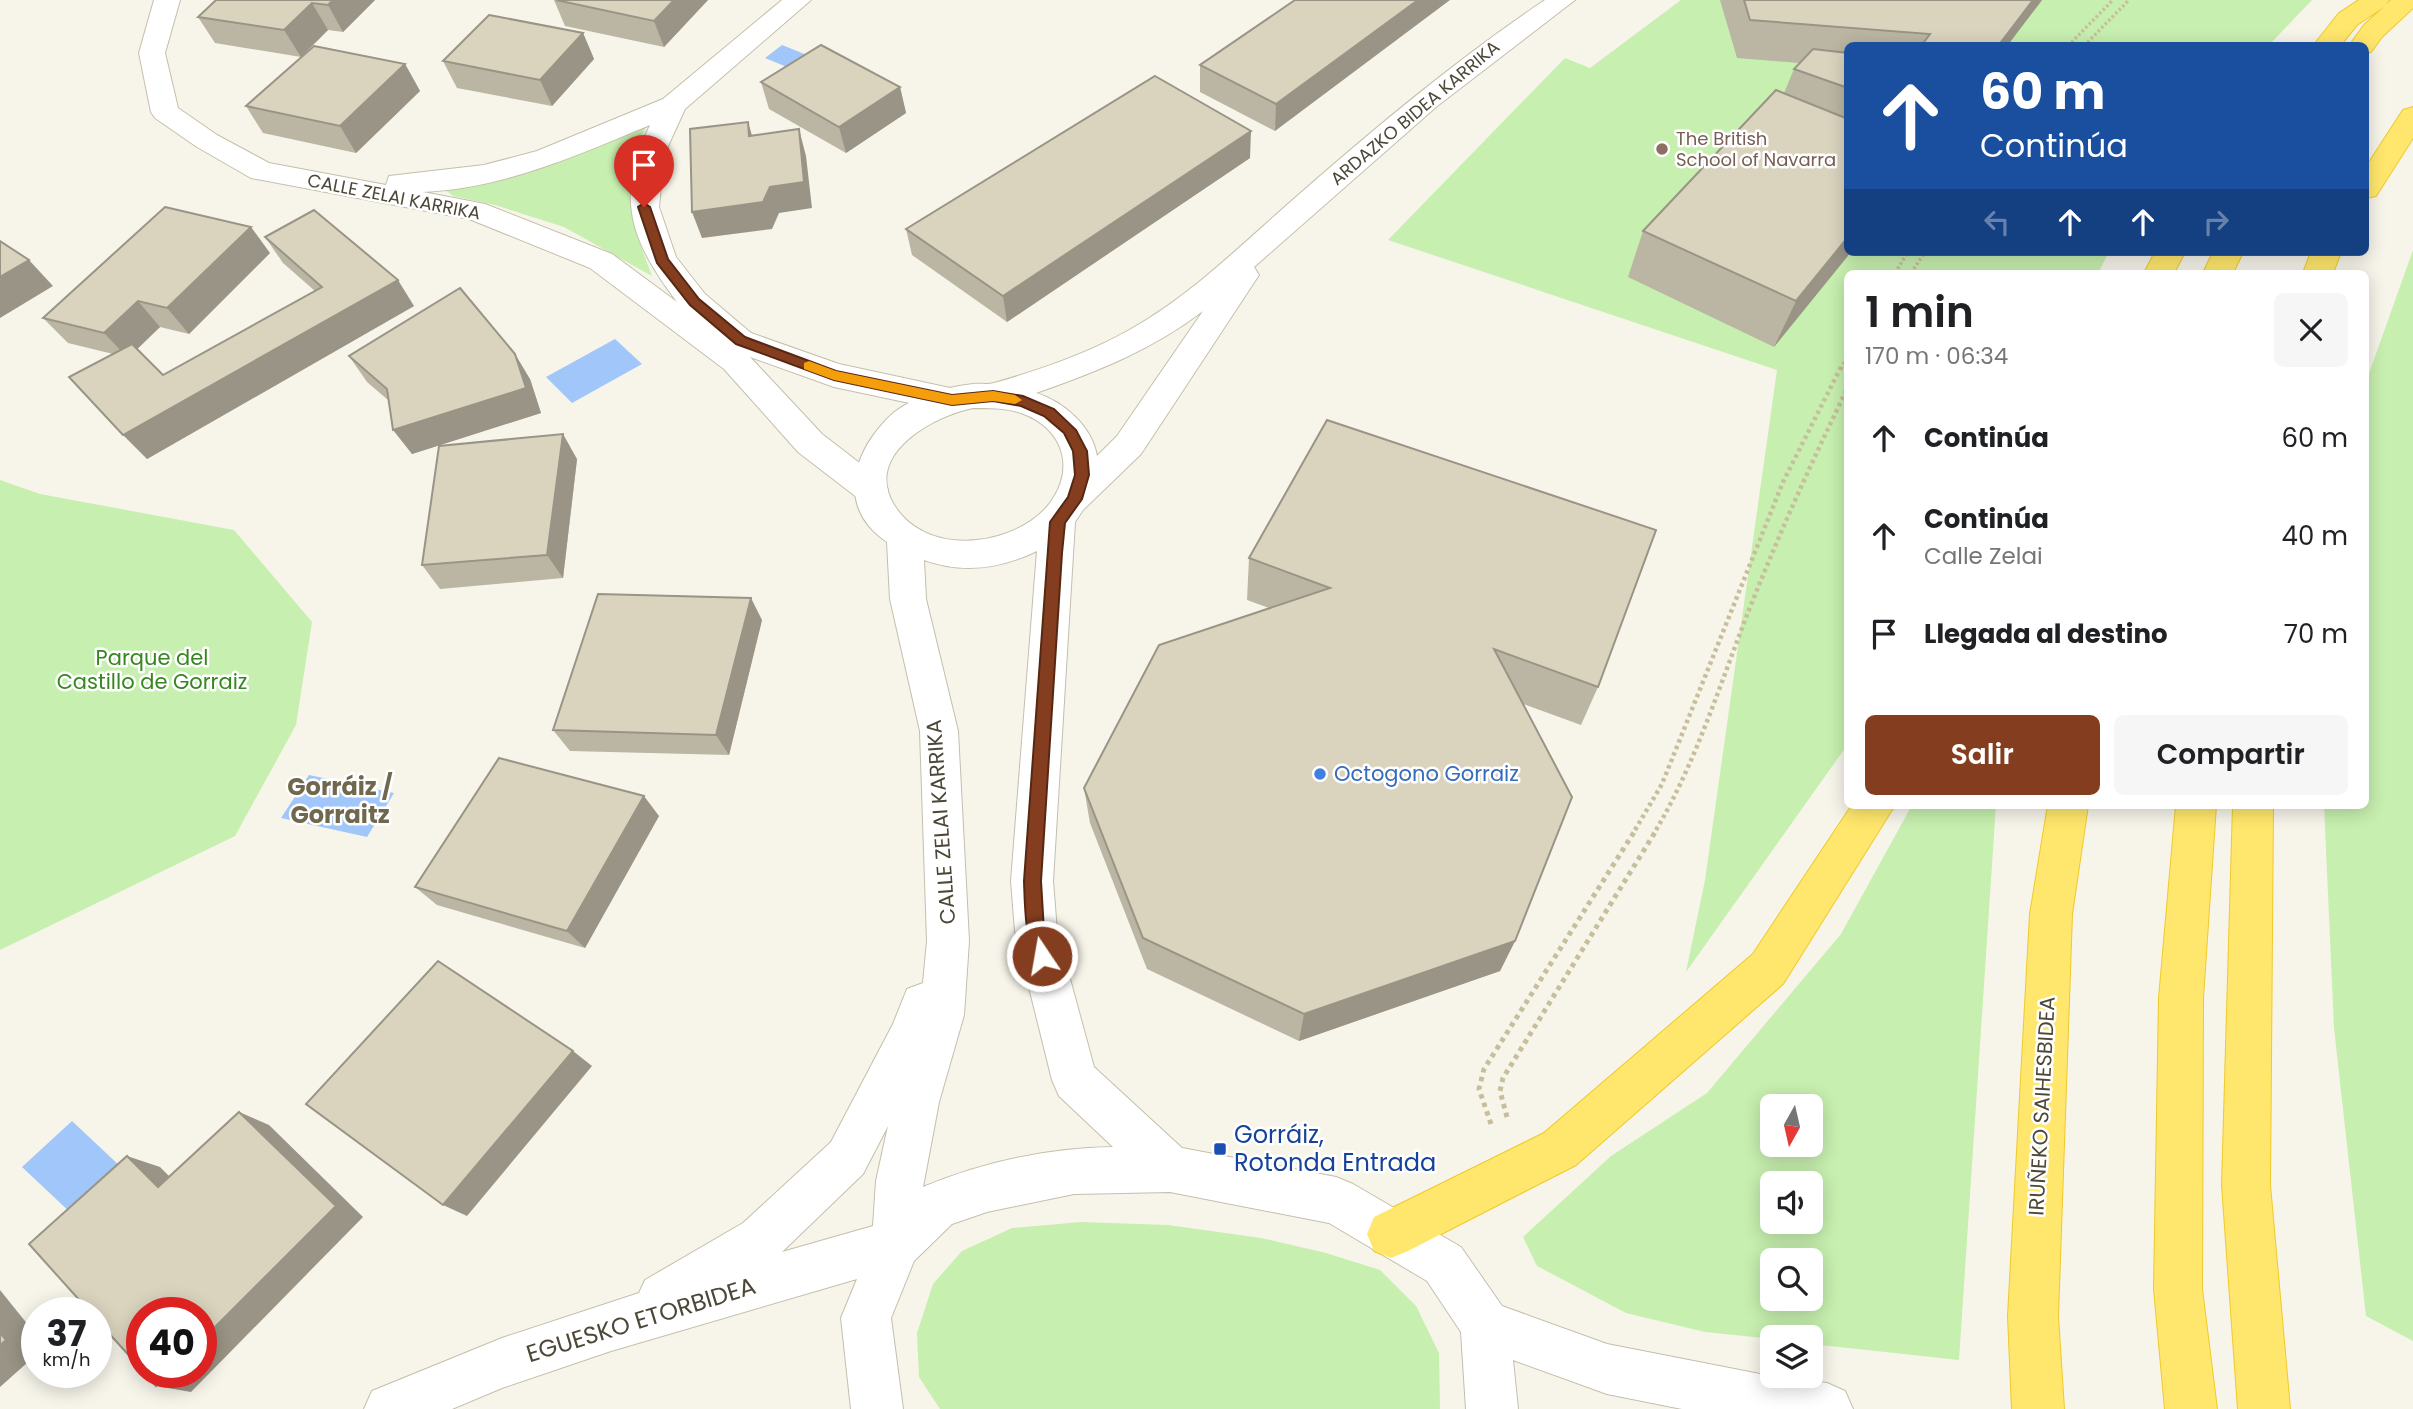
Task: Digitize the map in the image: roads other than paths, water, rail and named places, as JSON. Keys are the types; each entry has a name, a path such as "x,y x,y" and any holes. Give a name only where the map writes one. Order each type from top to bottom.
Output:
{"highway":[{"path":"2329,42 2347,19 2376,0"},
{"path":"2365,42 2406,0"},
{"path":"2369,184 2413,116"},
{"path":"1391,1234 1560,1149 1769,968 1872,809"},
{"name":"IRUÑEKO SAIHESBIDEA","path":"2038,1409 2033,1316 2050,928 2067,809"},
{"path":"2191,1409 2178,1289 2181,998 2196,809"},
{"path":"2253,809 2246,1185 2264,1409"}],"street":[{"name":"CALLE ZELAI KARRIKA","path":"167,0 152,53 165,112 206,141 261,171 475,211 601,261 735,361 810,443 871,490"},
{"path":"334,185 433,182 485,174 547,157 673,105 798,0"},
{"name":"ARDAZKO BIDEA KARRIKA","path":"993,396 1096,358 1158,328 1503,38 1562,0"},
{"path":"673,105 650,155 644,207 662,260 694,302 740,341 834,375 952,400"},
{"name":"ARDAZKO BIDEA KARRIKA","path":"1066,510 1129,445 1273,233"},
{"path":"1066,510 1021,543 1001,551 967,555 934,551 905,539 888,525 877,509 871,490 873,467 883,445 901,425 925,410 952,400 993,396 1023,401 1049,412 1069,430 1080,451 1082,475 1066,510 1032,881 1036,931 1075,1080 1170,1169"},
{"name":"CALLE ZELAI KARRIKA","path":"897,1244 900,1181 916,1102 942,1015 948,941 939,732 908,599 905,539"},
{"name":"CALLE ZELAI KARRIKA","path":"611,1326 760,1240 846,1158 910,1037 948,941"},
{"path":"877,1409 866,1318 897,1244 937,1205 987,1188 1074,1171 1170,1169 1336,1201 1444,1264 1485,1325 1492,1409"},
{"name":"EGUESKO ETORBIDEA","path":"390,1409 502,1363 611,1326 897,1244"},
{"path":"1485,1325 1607,1369 1765,1401 1827,1409"}],"water":[{"path":"782,45 817,59 799,72 765,58"},
{"path":"615,339 642,364 572,403 546,377"},
{"path":"309,775 394,793 367,837 281,818"},
{"path":"72,1121 122,1168 73,1215 22,1167"}],"place":[{"name":"The British School of Navarra","path":"1662,149"},
{"name":"Octogono Gorraiz","path":"1320,774"},
{"name":"Gorráiz, Rotonda Entrada","path":"1220,1149"}],"district":[{"name":"Gorráiz / Gorraitz","path":"340,801"}],"park label":[{"name":"Parque del Castillo de Gorraiz","path":"152,670"}]}
